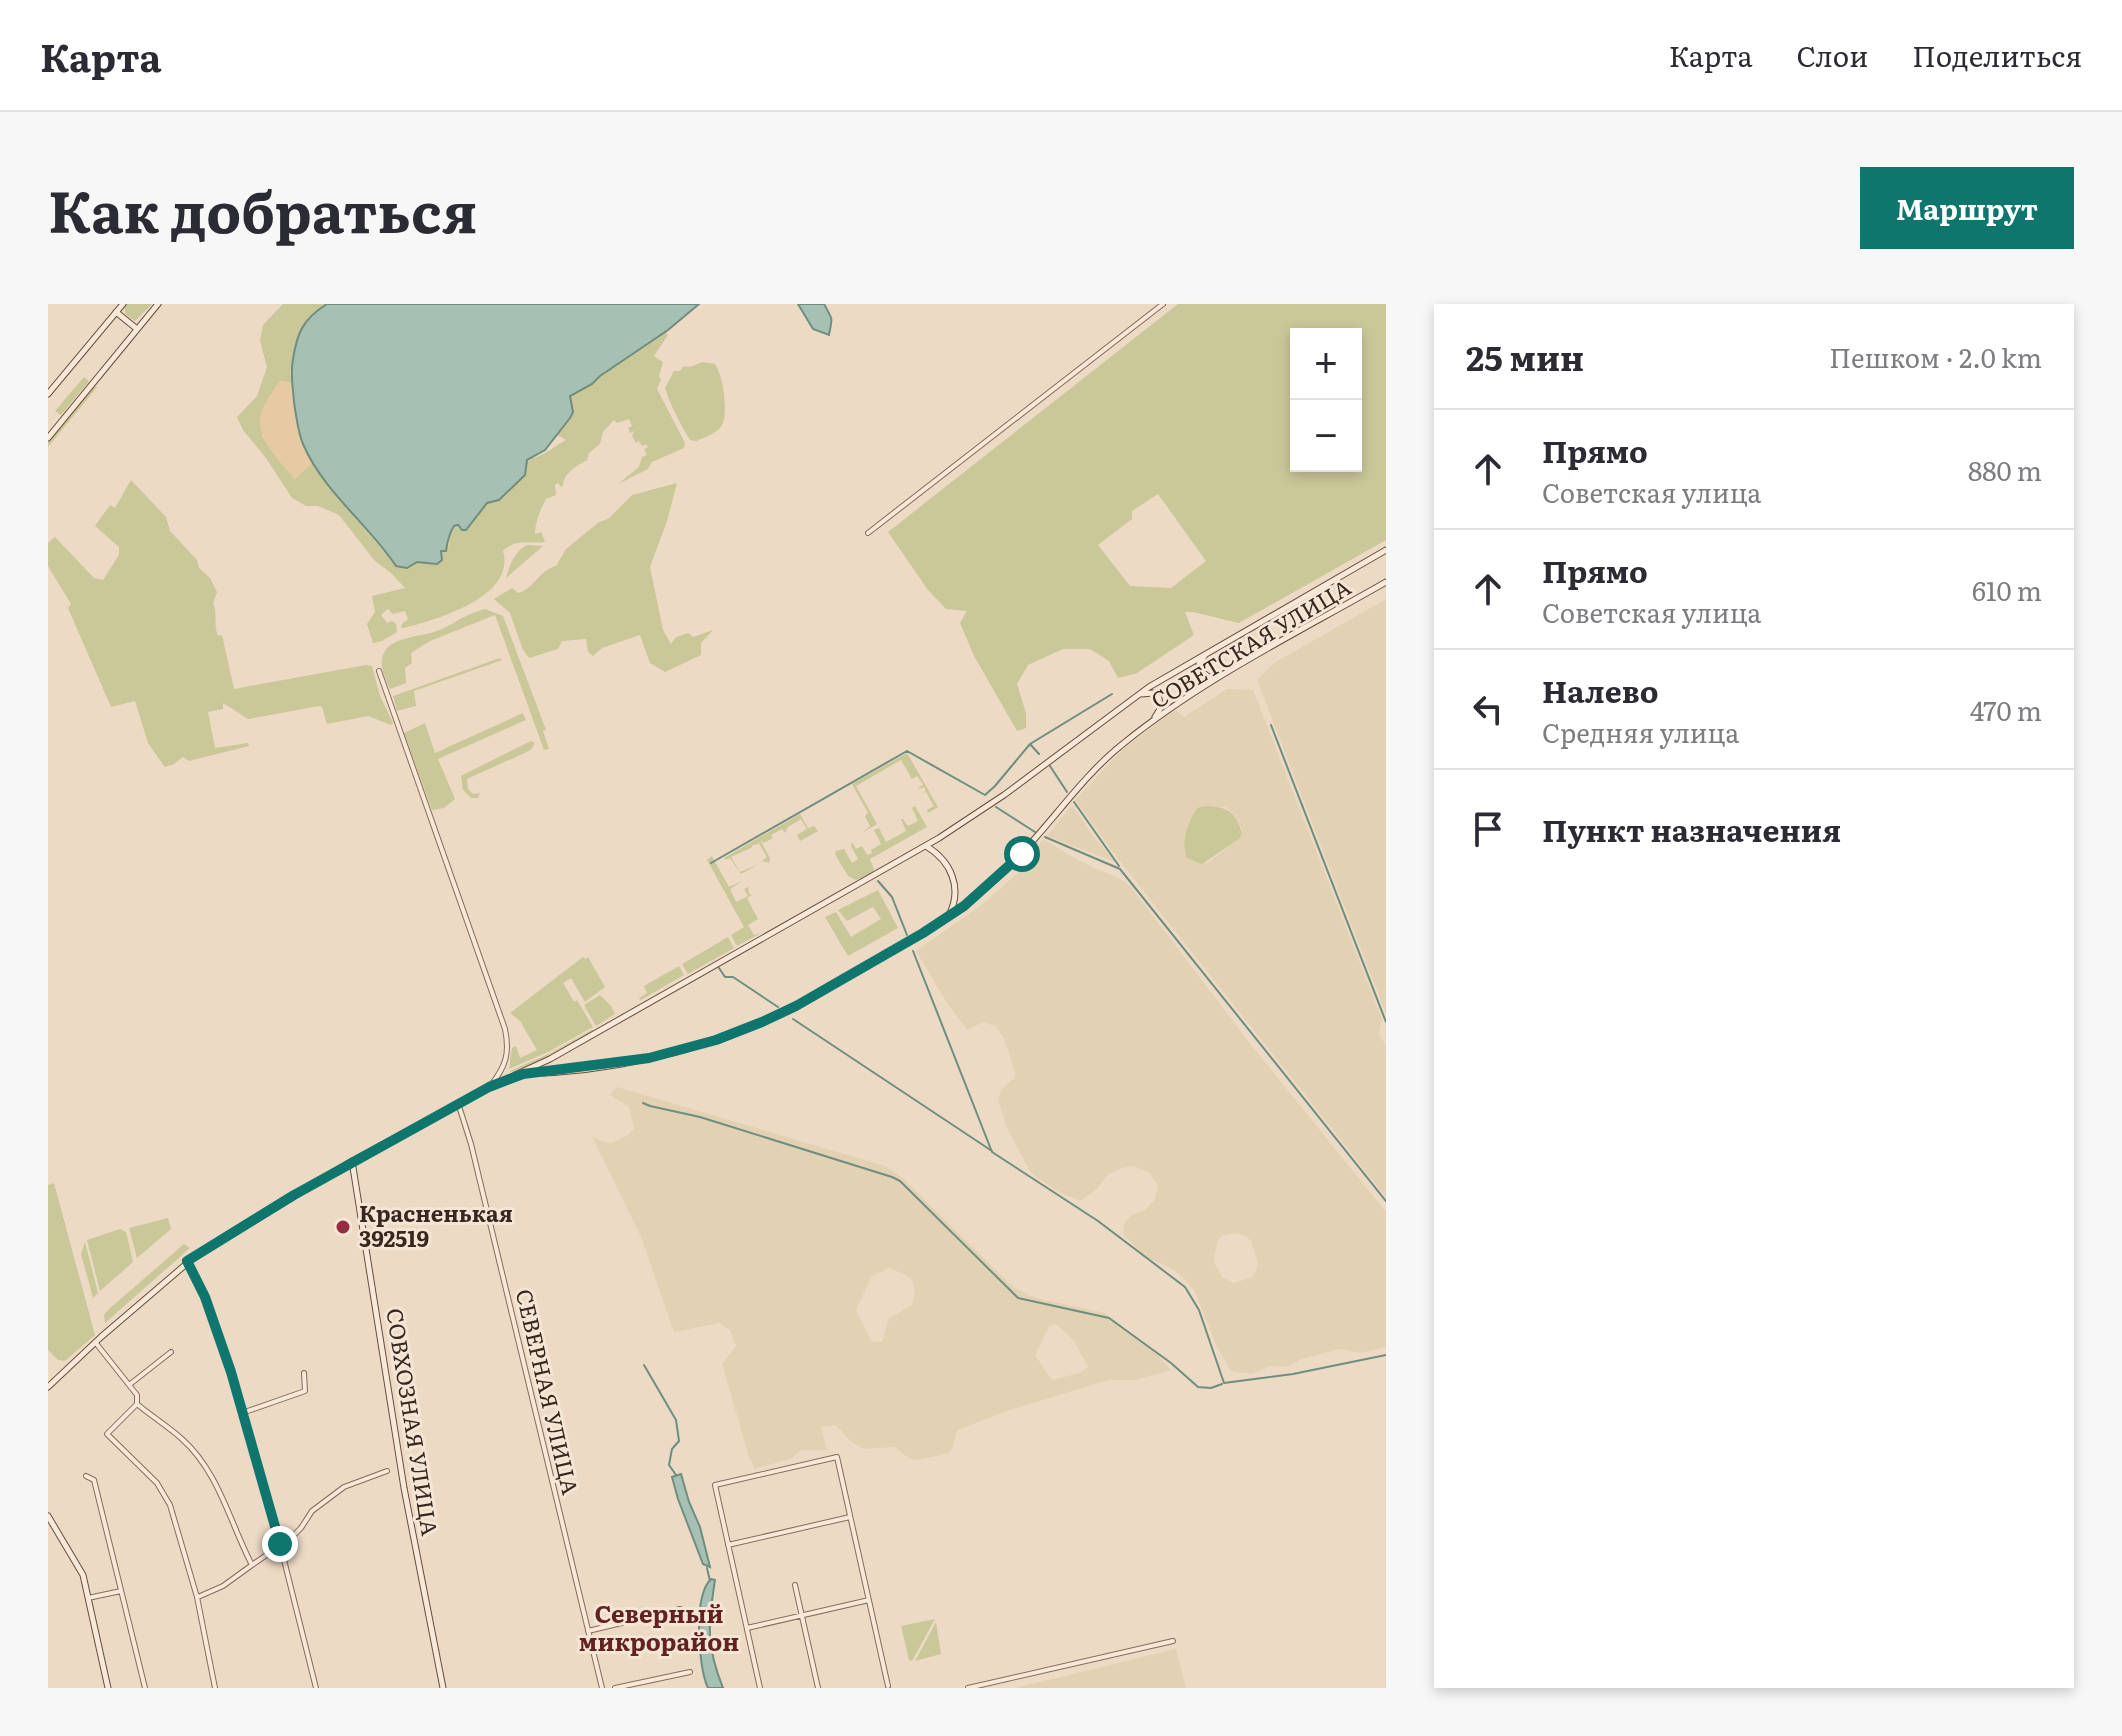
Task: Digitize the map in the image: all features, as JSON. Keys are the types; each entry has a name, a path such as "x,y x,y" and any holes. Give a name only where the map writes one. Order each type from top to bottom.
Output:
{"main road":[{"path":"48,394 123,304"},
{"path":"48,438 158,304"},
{"path":"116,312 137,329"},
{"path":"48,1387 187,1261 352,1161 489,1087 523,1074 925,846 1004,795 1137,695 1211,649 1386,550"},
{"name":"СОВЕТСКАЯ УЛИЦА","path":"523,1074 590,1068 649,1058 739,1031 796,1006 964,906 1014,862 1110,754 1184,698 1386,582"},
{"path":"1211,649 1202,657 1200,670 1208,677 1223,675"},
{"path":"1137,695 1153,693 1159,698 1160,709 1152,721"},
{"path":"925,846 942,858 956,886 955,904 949,915"},
{"name":"СОВХОЗНАЯ УЛИЦА","path":"352,1161 404,1488 443,1688"},
{"path":"48,1516 80,1566 108,1688"}],"street":[{"path":"868,533 1163,304"},
{"path":"379,671 505,1029 509,1046 507,1058 503,1070 489,1087"},
{"name":"СЕВЕРНАЯ УЛИЦА","path":"458,1103 475,1158 602,1688"},
{"path":"187,1261 205,1297 242,1413 280,1544 316,1688"},
{"path":"95,1342 137,1395 137,1404 107,1431 108,1437 144,1470 170,1505 197,1597 215,1688"},
{"path":"129,1385 171,1352"},
{"path":"242,1413 305,1391 304,1373"},
{"path":"137,1404 182,1439 198,1457 227,1505 252,1565"},
{"path":"760,1688 715,1485 837,1457 888,1687 881,1688"},
{"path":"197,1597 223,1586 252,1565 301,1528 312,1511 344,1487 387,1471"},
{"path":"86,1476 94,1480 145,1688"},
{"path":"728,1545 850,1517"},
{"path":"795,1585 818,1688"},
{"path":"88,1598 121,1591"},
{"path":"747,1628 869,1600"},
{"path":"588,1631 680,1609"},
{"path":"968,1688 1173,1641"},
{"path":"615,1688 690,1672"}],"shaded area":[{"path":"125,304 152,304 135,321 125,314"},
{"path":"283,304 327,304 316,311 290,372 292,383 280,381 262,436 295,479 314,461 334,492 396,566 417,562 437,564 442,560 441,552 449,545 450,531 454,526 466,530 487,503 499,500 525,474 521,465 566,440 557,435 570,418 570,396 592,384 665,331 668,335 654,356 663,362 657,389 685,443 684,448 652,462 648,469 618,484 639,467 642,457 647,455 644,449 648,447 646,444 642,446 639,441 636,443 632,436 634,431 630,433 628,428 632,426 629,419 617,423 614,420 603,432 600,444 589,453 587,460 568,474 563,486 555,485 556,495 546,499 538,516 535,534 541,532 545,542 518,543 508,547 503,551 504,567 498,581 486,593 453,612 401,628 408,619 405,611 393,614 388,609 381,615 387,623 392,621 396,624 397,632 373,643 367,624 375,612 372,596 405,588 374,560 339,515 318,506 306,506 292,498 237,417 257,396 267,367 260,341 263,325"},
{"path":"327,304 699,304 668,330 570,396 573,412 570,418 545,450 527,460 525,475 499,500 487,503 466,530 454,526 446,551 441,551 442,560 437,564 417,562 407,568 396,566 334,492 301,439 296,418 292,365 299,334 307,321"},
{"path":"798,304 824,304 831,320 829,335 813,329"},
{"path":"1178,304 1386,304 1386,540 1239,623 1185,612 1194,635 1137,673 1118,678 1109,661 1090,649 1063,649 1028,665 1017,684 1026,713 1026,728 1017,731 974,656 960,623 967,611 946,609 928,590 888,532","holes":["1158,494 1206,561 1171,588 1130,586 1098,545 1132,519 1132,511"]},
{"path":"703,362 715,364 718,369 725,415 720,428 696,441 690,440 665,388 674,371"},
{"path":"84,377 89,381 61,415 55,411"},
{"path":"98,386 48,447 48,441 91,389"},
{"path":"131,480 166,517 170,531 197,560 199,568 210,578 217,592 213,603 217,632 218,636 222,635 234,689 372,666 380,696 393,723 391,725 368,716 327,724 319,706 248,719 223,703 223,709 208,712 215,748 248,743 249,746 189,761 183,757 165,767 148,743 135,701 111,707 68,608 71,604 48,566 48,543 55,537 94,578 103,580 119,555 119,547 95,526 110,505 115,508"},
{"path":"677,483 650,567 663,630 671,644 676,637 688,633 693,637 713,630 701,643 701,655 665,672 650,663 640,635 602,648 593,656 588,652 586,639 562,641 558,649 529,658 523,650 510,613 494,599 512,588 518,593 528,588 556,566 566,549 599,522 608,519 632,495"},
{"path":"527,545 543,546 506,578 516,555"},
{"path":"1386,599 1386,1014 1257,680 1274,663"},
{"path":"485,609 503,616 546,730 543,731 549,749 544,750 495,615 430,641 411,653 412,663 405,668 406,683 390,689 384,676 382,657 393,644 428,634"},
{"path":"500,658 502,660 414,691 416,706 397,711 393,696"},
{"path":"1227,689 1253,690 1382,1019 1379,1034 1386,1046 1386,1197 1118,859 1075,800 1120,752 1174,709 1184,717","holes":["1206,806 1226,807 1242,829 1239,839 1206,864"]},
{"path":"523,713 526,720 438,759 455,799 444,808 432,810 404,733 425,723 435,753"},
{"path":"531,741 535,743 531,750 467,779 468,789 473,794 480,793 478,798 471,798 463,790 461,776"},
{"path":"907,753 938,807 928,813 927,810 934,806 926,792 920,794 926,791 924,787 918,789 923,784 917,776 912,779 901,760 856,786 877,824 862,833 870,826 865,816 868,813 852,784"},
{"path":"1072,805 1093,836 1115,862 1047,836"},
{"path":"915,806 927,827 870,859 873,872 856,880 848,876 836,851 844,849 852,863 858,859 852,842 856,849 862,846 867,855 872,853 871,850 881,844 874,830 879,828 886,842 906,831 901,819 908,826 918,821 912,808"},
{"path":"1219,807 1234,815 1242,834 1202,864 1187,858 1184,845 1186,832 1197,808"},
{"path":"800,814 808,828 814,826 818,831 800,841 797,835 807,829 801,819 788,827 785,833 782,829 764,843 760,840 770,858 769,863 762,861 767,857 758,842 731,857 740,872 759,864 741,874 730,858 724,858"},
{"path":"1043,839 1131,887 1245,1037 1386,1212 1386,1347 1360,1353 1340,1349 1301,1359 1287,1367 1269,1366 1252,1374 1231,1371 1217,1347 1195,1292 1184,1278 1169,1267 1145,1257 1124,1235 1123,1226 1131,1215 1145,1210 1155,1199 1158,1186 1150,1173 1133,1166 1122,1168 1108,1174 1097,1189 1080,1201 1057,1191 1031,1173 1008,1130 998,1101 1001,1090 1014,1078 1015,1072 1004,1038 995,1026 983,1022 967,1030 916,951 983,904 1023,868","holes":["1236,1233 1251,1241 1258,1264 1253,1277 1234,1283 1222,1277 1214,1261 1217,1243 1221,1236"]},
{"path":"712,856 729,887 744,880 730,889 736,902 748,896 744,889 748,887 752,895 747,898 758,919 748,925 754,935 761,933 737,946 731,935 744,927 707,860"},
{"path":"878,890 898,928 848,956 825,917 836,912 851,937 881,919 873,907 847,921 838,910"},
{"path":"728,937 734,948 688,974 682,964"},
{"path":"583,957 588,957 605,987 585,1002 571,978 563,983 593,1027 509,1069 512,1048 516,1046 520,1058 537,1050 520,1021 510,1013"},
{"path":"679,966 684,975 641,1000 639,998 647,993 644,986"},
{"path":"600,995 615,1014 596,1026 584,1005"},
{"path":"593,1029 593,1032 515,1074 510,1071 551,1053"},
{"path":"617,1087 885,1166 904,1179 1013,1287 1036,1298 1105,1313 1153,1350 1171,1370 1136,1380 1108,1380 1010,1410 960,1429 948,1453 932,1457 908,1458 895,1447 864,1449 850,1441 836,1425 821,1427 827,1450 801,1450 792,1458 755,1469 722,1364 736,1346 730,1330 719,1323 674,1332 641,1237 592,1136 612,1143 634,1128 629,1107 610,1095","holes":["889,1268 912,1280 915,1291 912,1305 889,1318 882,1342 872,1342 856,1310 872,1276","1056,1324 1074,1341 1088,1367 1080,1373 1052,1380 1035,1355 1049,1326"]},
{"path":"54,1183 95,1335 65,1361 58,1360 48,1350 48,1185"},
{"path":"168,1218 171,1229 137,1258 129,1228"},
{"path":"120,1229 126,1232 133,1262 100,1291 87,1240"},
{"path":"85,1242 98,1293 93,1298 81,1254"},
{"path":"184,1244 190,1248 105,1323 104,1315 108,1310"},
{"path":"681,1474 710,1567 703,1564 678,1499 672,1477"},
{"path":"711,1579 715,1580 710,1622 711,1647 723,1688 708,1688 700,1649 702,1600"},
{"path":"935,1619 912,1661 909,1660 901,1626"},
{"path":"936,1622 941,1654 915,1661"},
{"path":"1176,1649 1186,1688 1015,1688"}],"sand":[{"path":"280,381 292,383 303,443 314,461 295,479 272,452 261,429 262,410"}],"waterway":[{"path":"1039,754 1030,744 1112,694"},
{"path":"1271,725 1386,1022"},
{"path":"711,863 907,751 985,795 1030,744"},
{"path":"1050,766 1067,792"},
{"path":"1074,802 1119,866"},
{"path":"996,807 1035,832"},
{"path":"1045,837 1120,869 1386,1201"},
{"path":"878,881 892,897 907,935"},
{"path":"913,951 992,1152 1098,1221 1185,1287 1199,1310 1224,1383 1293,1374 1386,1355"},
{"path":"719,968 725,977 733,977 778,1007"},
{"path":"793,1019 992,1151"},
{"path":"643,1103 700,1117 892,1177 900,1181 1018,1298 1109,1318 1171,1363 1198,1387 1211,1388 1222,1384"},
{"path":"644,1365 676,1420 679,1441 672,1449 669,1465 676,1475"},
{"path":"707,1568 710,1581"}],"place":[{"name":"Красненькая 392519","path":"343,1227"}],"district":[{"name":"Северный микрорайон","path":"659,1629"}],"route":[{"path":"280,1544 231,1372 205,1297 187,1261 352,1161 489,1087 523,1074 603,1066 686,1049 716,1040 796,1006 964,906 1022,854"}]}
